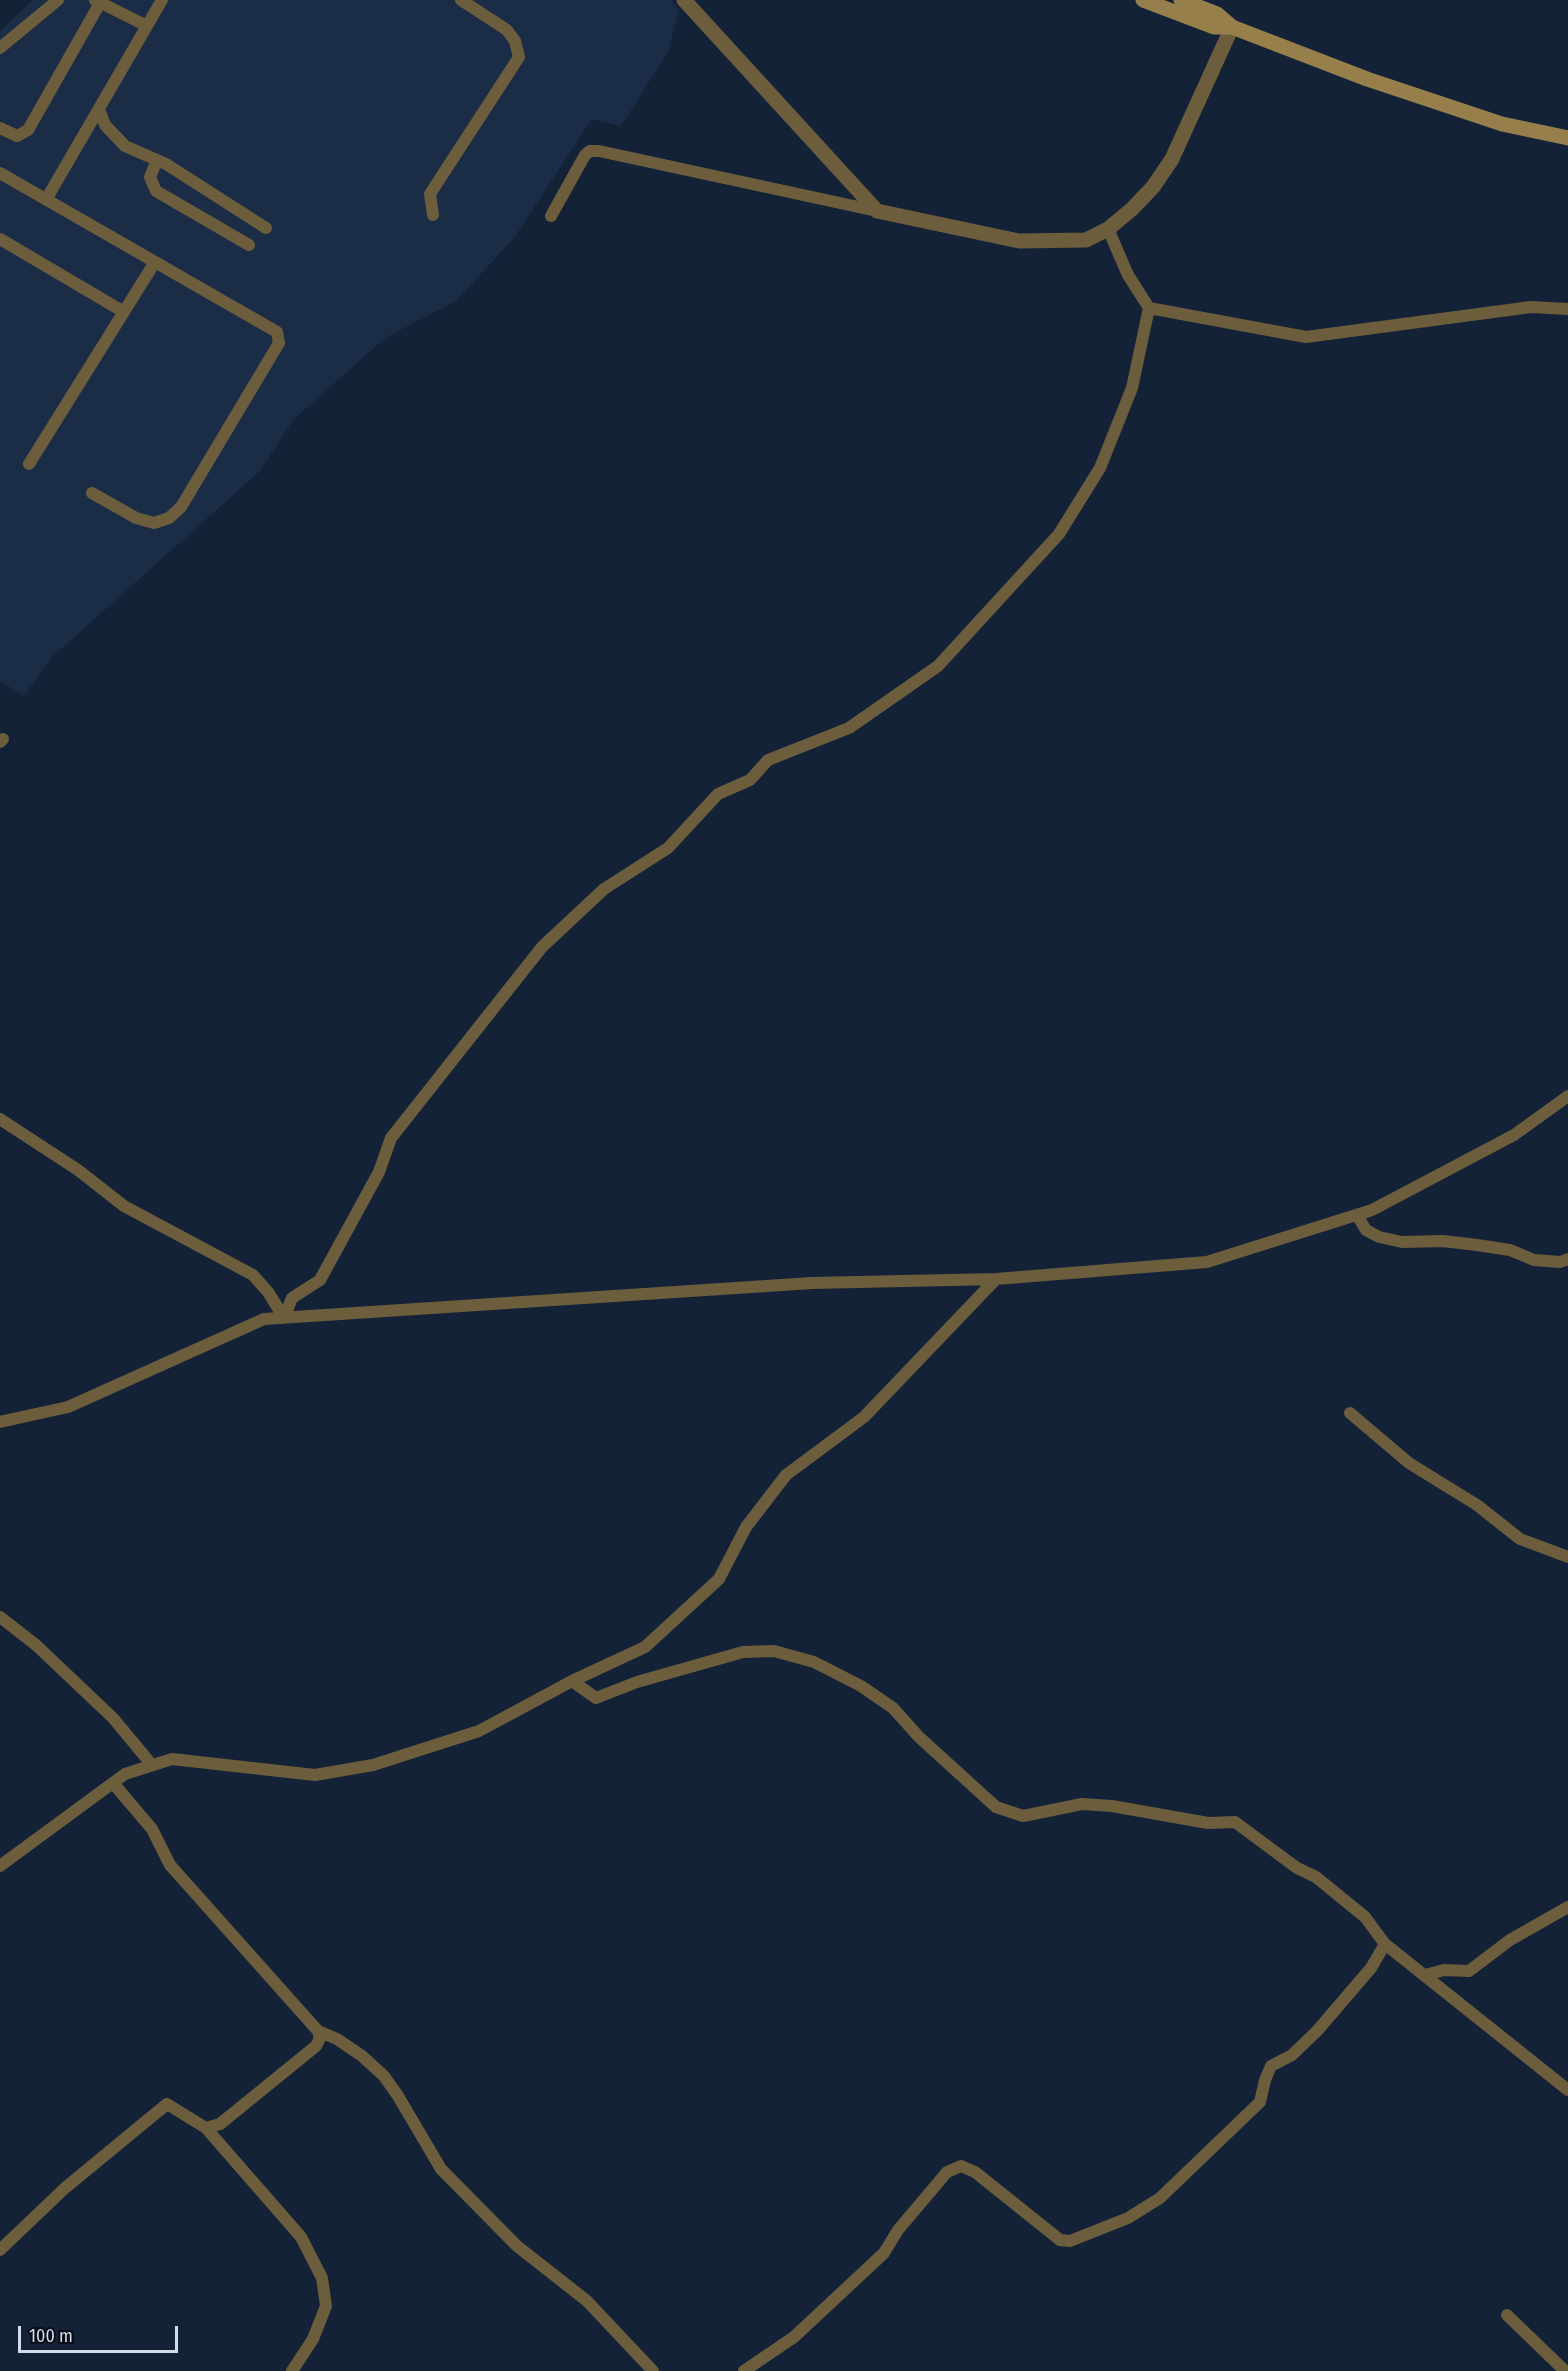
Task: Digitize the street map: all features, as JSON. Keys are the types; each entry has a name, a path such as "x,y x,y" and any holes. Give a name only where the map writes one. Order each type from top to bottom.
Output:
{"main road":[{"path":"1143,0 1214,27 1232,27"},
{"path":"1181,0 1217,14 1232,27 1378,83 1502,124 1568,138"}],"street":[{"path":"0,48 58,0"},
{"path":"46,198 162,0"},
{"path":"434,215 430,194 519,57 515,41 507,30 461,0"},
{"path":"684,0 877,211"},
{"path":"0,128 17,136 28,130 98,2 147,26"},
{"path":"551,216 585,155 590,151 599,151 1019,242 1086,240 1108,229 1154,187 1172,159 1232,27"},
{"path":"99,109 105,125 125,146 157,160 266,228"},
{"path":"157,160 150,177 156,190 249,245"},
{"path":"0,173 277,332 279,343 181,507 169,518 154,523 136,518 92,493"},
{"path":"284,1318 292,1298 320,1280 379,1172 391,1138 542,947 603,889 668,848 718,794 750,780 768,760 849,728 938,666 1059,534 1100,468 1132,388 1149,308 1128,275 1108,229"},
{"path":"0,239 124,312"},
{"path":"29,464 155,261"},
{"path":"1149,308 1306,337 1531,307 1568,309"},
{"path":"0,1422 68,1407 264,1319 800,1283 996,1279 1207,1262 1372,1210 1514,1135 1568,1096"},
{"path":"0,1119 78,1170 124,1206 253,1275 268,1292 284,1318"},
{"path":"1357,1215 1366,1230 1379,1237 1402,1242 1443,1241 1510,1250 1534,1260 1560,1262 1568,1259"},
{"path":"0,1866 125,1774 171,1759 315,1775 373,1765 479,1731 572,1681 645,1647 719,1580 746,1527 786,1474 864,1417 996,1279"},
{"path":"1350,1413 1409,1463 1477,1505 1520,1539 1568,1557"},
{"path":"0,1617 36,1645 113,1718 152,1765"},
{"path":"572,1681 596,1698 637,1682 743,1652 774,1651 814,1662 861,1686 893,1708 927,1745 996,1807 1023,1816 1082,1804 1112,1806 1174,1819 1208,1823 1235,1822 1297,1868 1316,1877 1357,1910 1385,1944 1568,2090"},
{"path":"113,1783 152,1829 170,1864 318,2031 320,2038 316,2046 220,2124 206,2128"},
{"path":"1425,1975 1444,1970 1469,1971 1510,1940 1568,1907"},
{"path":"744,2371 794,2337 884,2253 898,2230 947,2172 961,2166 975,2172 1060,2240 1070,2241 1128,2217 1160,2198 1260,2103 1271,2066 1292,2055 1317,2031 1371,1968 1385,1944"},
{"path":"318,2031 337,2039 362,2056 384,2076 441,2169 517,2246 587,2301 653,2371"},
{"path":"0,2250 65,2188 167,2104 206,2128 302,2237 322,2278 326,2306 313,2339 292,2371"},
{"path":"1507,2315 1565,2371"}],"shaded area":[{"path":"33,0 670,0 679,10 668,52 621,126 592,119 514,238 456,301 385,338 293,420 260,471 52,657 24,696 0,681 0,31"}]}
